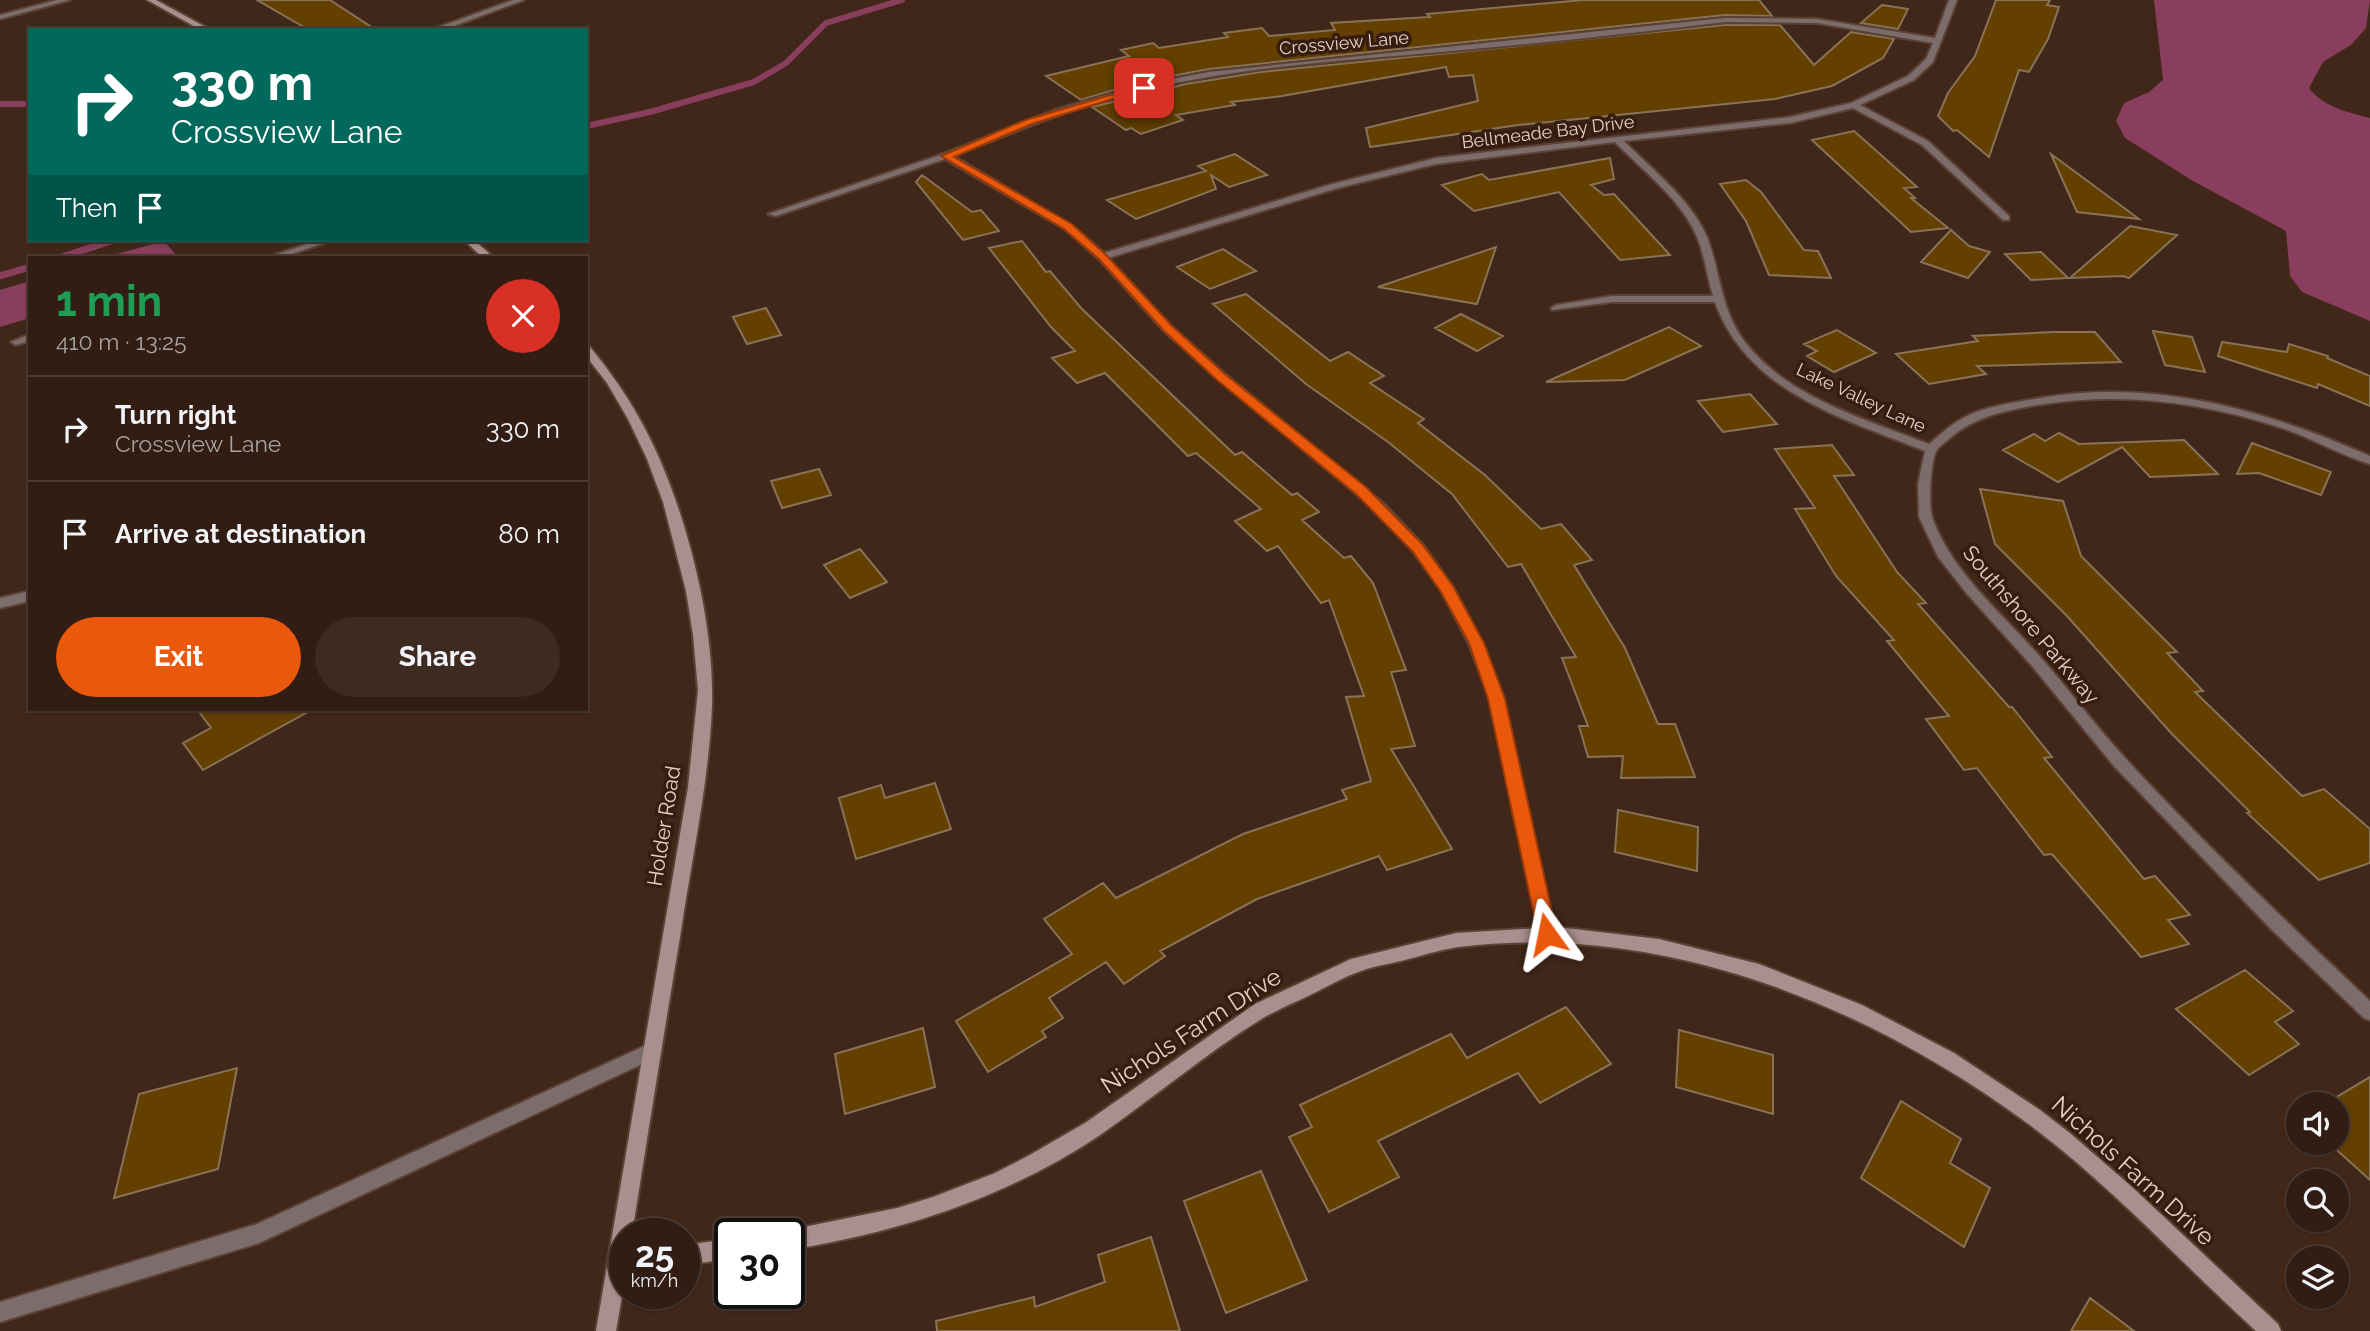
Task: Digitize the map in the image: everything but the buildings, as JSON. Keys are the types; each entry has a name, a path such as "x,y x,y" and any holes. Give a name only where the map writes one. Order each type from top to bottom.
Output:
{"street":[{"path":"0,17 66,0"},
{"path":"151,0 203,28"},
{"path":"441,28 520,0"},
{"name":"Bellmeade Bay Drive","path":"1102,257 1387,172 1490,153 1790,120 1854,105 1911,79 1930,60 1953,0"},
{"name":"Crossview Lane","path":"773,214 946,156 1029,122 1099,99 1196,76 1725,20 1817,21 1937,41"},
{"path":"1854,105 1925,143 2006,218"},
{"name":"Lake Valley Lane","path":"1617,139 1690,217 1702,237 1718,299 1739,341 1755,359 1780,380 1831,407 1931,449"},
{"path":"946,156 1068,227 1102,257 1168,329 1381,508 1418,548 1448,590 1476,643 1497,699 1547,934"},
{"path":"277,256 322,242"},
{"path":"471,242 487,256"},
{"path":"1556,308 1612,299 1718,299"},
{"path":"16,342 28,338"},
{"name":"Holder Road","path":"588,352 620,392 638,425 681,541 691,587 704,677 704,717 696,787 651,1051 627,1218"},
{"path":"1931,449 1963,423 1997,410 2043,399 2098,394 2149,394 2269,419 2324,438 2370,460"},
{"name":"Southshore Parkway","path":"1931,449 1924,484 1925,517 1943,554 2137,781 2278,926 2370,1012"},
{"path":"0,603 28,596"},
{"name":"Nichols Farm Drive","path":"805,1237 897,1219 986,1187 1067,1145 1254,1015 1329,976 1412,950 1475,938 1580,935 1647,943 1723,960 1801,985 1879,1021 1955,1063 2034,1117 2110,1179 2271,1331"},
{"path":"0,1312 259,1233 651,1051"},
{"name":"Holder Road","path":"606,1331 611,1309"}],"shaded area":[{"path":"2154,0 2370,0 2366,28 2351,45 2323,62 2309,88 2329,104 2370,118 2370,321 2302,292 2290,276 2286,231 2193,181 2125,138 2116,121 2124,103 2149,92 2163,80"},
{"path":"165,242 177,256 110,256"},
{"path":"28,282 28,319 0,327 0,290"}],"waterway":[{"path":"588,126 650,112 754,82 786,63 826,23 902,0"},
{"path":"0,104 28,104"},
{"path":"65,256 108,242"},
{"path":"0,276 28,268"}],"route":[{"path":"1144,88 1099,99 1029,122 946,156 1068,227 1102,257 1168,329 1381,508 1418,548 1448,590 1476,643 1497,699 1547,934"}]}
